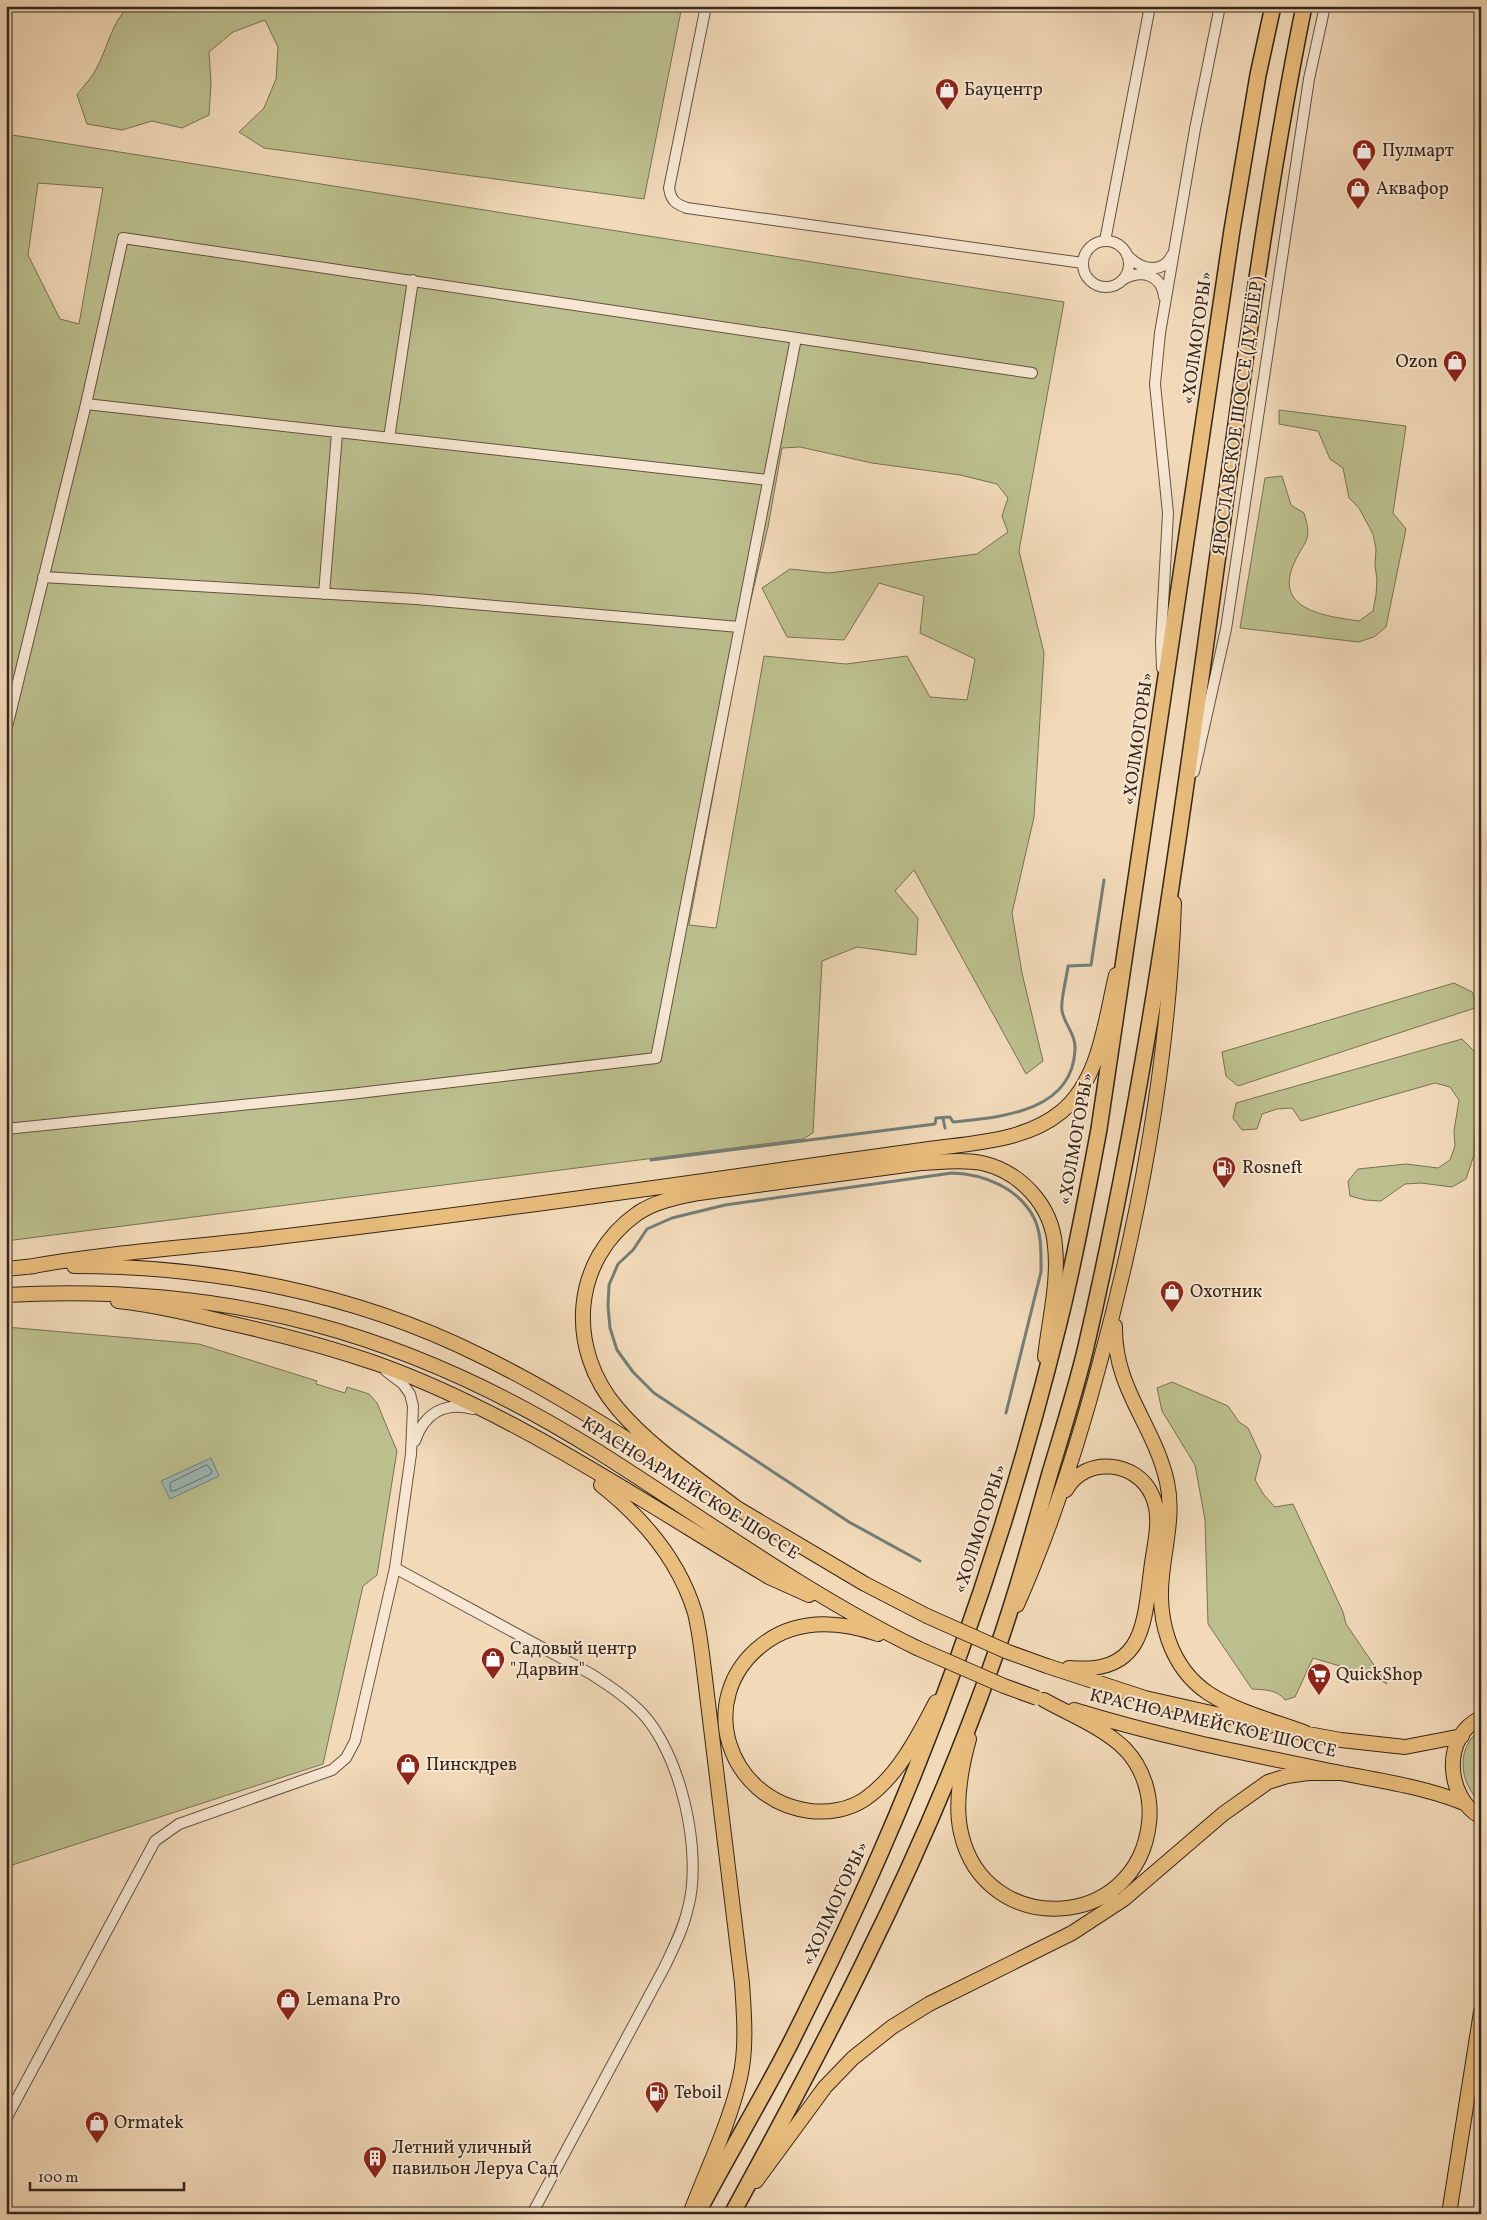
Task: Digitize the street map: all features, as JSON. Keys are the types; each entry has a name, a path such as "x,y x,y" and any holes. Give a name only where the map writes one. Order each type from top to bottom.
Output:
{"highway":[{"name":"«ХОЛМОГОРЫ»","path":"697,2214 789,2046 876,1864 926,1744 959,1656 1016,1483 1039,1404 1066,1294 1100,1129 1232,230 1273,6"},
{"path":"732,2213 814,2063 868,1956 942,1788 991,1667 1020,1578 1084,1357 1125,1165 1176,854 1263,230 1288,82 1304,6"}],"main road":[{"path":"1040,1699 1099,1730 1125,1749 1138,1767 1146,1784 1149,1802 1148,1836 1130,1872 1114,1890 1091,1903 1067,1909 1041,1909 1017,1902 993,1888 979,1872 967,1852 960,1832 958,1806 960,1779 991,1667 1040,1554 1080,1437 1118,1293 1141,1188 1163,1057 1176,854"},
{"path":"27,1267 119,1253 279,1237 795,1168 974,1143 1020,1134 1060,1113 1076,1098 1088,1078 1096,1054 1134,902"},
{"path":"738,1509 653,1443 618,1410 593,1370 584,1342 582,1315 585,1292 592,1268 606,1243 640,1212 665,1200 699,1193 955,1160 982,1163 1004,1171 1025,1184 1038,1200 1050,1222 1056,1246 1055,1281 1039,1404"},
{"name":"КРАСНОАРМЕЙСКОЕ ШОССЕ","path":"6,1269 27,1267 142,1268 209,1275 280,1287 346,1304 412,1326 476,1353 537,1384 738,1509 865,1584 927,1616 1008,1652 1145,1698 1222,1717 1306,1733"},
{"name":"КРАСНОАРМЕЙСКОЕ ШОССЕ","path":"6,1295 92,1292 217,1302 338,1330 400,1351 464,1378 518,1404 595,1450 784,1571 867,1621 913,1646 1004,1686 1131,1727 1206,1745 1341,1773"},
{"path":"40,1293 122,1302 195,1315 285,1336 378,1364 492,1414 560,1452 769,1577 867,1621"},
{"path":"1118,1293 1115,1348 1119,1367 1160,1458 1170,1502 1170,1527 1162,1578 1162,1612 1167,1639 1176,1658 1191,1679 1209,1693 1306,1733 1378,1745 1405,1747 1462,1736"},
{"path":"560,1452 626,1504 656,1536 678,1573 695,1614 703,1662 742,1983 744,2035 740,2077 729,2113 690,2214"},
{"path":"1046,1666 1081,1669 1104,1667 1116,1662 1131,1650 1140,1635 1145,1616 1156,1528 1156,1509 1147,1486 1138,1476 1115,1466 1089,1469 1078,1476 1068,1485 1055,1511"},
{"path":"913,1646 864,1630 825,1624 799,1626 773,1636 752,1652 740,1668 729,1690 724,1714 727,1740 738,1764 753,1784 773,1799 796,1809 820,1812 843,1809 864,1800 884,1783 902,1760 929,1717 959,1656"},
{"path":"1464,1803 1456,1787 1452,1770 1454,1752 1462,1736 1481,1718"},
{"path":"732,2213 824,2087 854,2058 892,2027 929,2004 1072,1933 1124,1899 1223,1814 1268,1782 1301,1774 1341,1773 1428,1791 1464,1803 1481,1816"},
{"path":"1449,2214 1481,2012"}],"street":[{"path":"706,6 669,188 670,196 676,204 687,208 1083,263"},
{"path":"1105,241 1150,6"},
{"path":"1163,705 1161,641 1168,513 1155,384 1164,305 1194,129 1220,6"},
{"name":"ЯРОСЛАВСКОЕ ШОССЕ (ДУБЛЁР)","path":"1179,828 1204,732 1226,628 1309,79 1325,6"},
{"path":"6,731 86,404 123,238 1032,373"},
{"path":"1164,305 1161,286 1152,276 1132,274 1115,286 1098,286 1088,279 1083,263 1090,247 1105,241 1120,245 1129,257 1141,266 1158,268 1169,261 1174,252"},
{"path":"1124,279 1129,268 1129,257"},
{"path":"390,438 413,280"},
{"path":"6,1129 350,1094 656,1058 796,338"},
{"path":"86,404 337,434 390,438 429,444 768,480"},
{"path":"324,594 337,434"},
{"path":"43,577 416,598 739,627"},
{"path":"6,2119 155,1841 179,1824 332,1770 346,1758 355,1741 395,1568 411,1454 413,1406 410,1394 403,1384 378,1364"},
{"path":"411,1454 420,1428 430,1415 442,1407 458,1406 492,1414"},
{"path":"395,1568 591,1674 616,1690 641,1712 658,1736 675,1770 687,1811 692,1839 693,1868 689,1906 682,1930 664,1968 532,2214"}],"green space":[{"path":"129,6 682,6 644,199 264,148 239,132 264,108 276,79 278,47 265,20 233,32 209,52 211,83 209,115 182,128 152,121 122,130 87,124 77,95 94,72 118,20"},
{"path":"6,134 1064,302 1019,551 1044,653 1034,817 1012,913 1022,973 1043,1061 1026,1074 914,870 895,891 918,918 916,955 857,947 822,961 813,1133 803,1139 6,1241","holes":["38,183 103,188 79,324 60,319 28,255","800,447 872,463 960,475 997,484 1008,498 1002,516 1008,532 977,554 829,573 790,569 762,588 787,637 844,640 879,583 924,596 920,633 975,659 967,700 930,697 907,656 846,664 764,656 716,928 689,925 743,633 768,527 782,448"]},
{"path":"1279,410 1406,426 1393,513 1406,529 1386,627 1374,637 1358,642 1240,628 1265,478 1282,476 1291,505 1304,513 1308,528 1307,538 1290,576 1290,590 1296,600 1317,613 1359,621 1373,611 1376,595 1376,549 1373,534 1359,508 1349,498 1343,468 1330,459 1318,431 1279,424"},
{"path":"1454,983 1472,992 1478,1007 1238,1086 1226,1076 1222,1052"},
{"path":"1462,1039 1476,1053 1478,1067 1474,1155 1466,1179 1452,1187 1421,1183 1405,1184 1381,1201 1365,1200 1350,1196 1348,1181 1358,1169 1406,1164 1438,1168 1450,1160 1455,1146 1454,1131 1459,1100 1450,1087 1435,1083 1301,1121 1292,1108 1277,1109 1262,1114 1257,1129 1242,1130 1233,1118 1236,1103"},
{"path":"6,1327 199,1344 317,1381 316,1384 345,1393 347,1387 369,1394 377,1403 397,1451 377,1575 363,1586 323,1764 6,1867"},
{"path":"1172,1382 1228,1406 1239,1422 1248,1428 1261,1456 1255,1480 1264,1495 1275,1507 1293,1504 1343,1612 1346,1624 1387,1684 1376,1677 1313,1658 1295,1697 1285,1700 1274,1692 1252,1689 1208,1624 1205,1520 1195,1465 1162,1411 1157,1388"},
{"path":"1481,1729 1481,1803 1468,1786 1463,1766 1467,1746"}],"water":[{"path":"211,1458 219,1476 170,1499 161,1481"}],"waterway":[{"path":"651,1160 935,1124 936,1118 950,1117 953,1122 991,1118 1030,1108 1047,1099 1061,1087 1071,1071 1075,1044 1062,1011 1068,966 1091,965 1104,880"},
{"path":"943,1118 945,1128"},
{"path":"920,1561 849,1522 654,1393 633,1372 617,1350 610,1328 609,1285 618,1264 633,1250 647,1229 672,1218 725,1205 952,1173 976,1176 988,1180 1010,1191 1027,1207 1037,1224 1040,1245 1041,1272 1006,1413"}],"place":[{"name":"Бауцентр","path":"947,111"},
{"name":"Пулмарт","path":"1364,172"},
{"name":"Аквафор","path":"1358,210"},
{"name":"Ozon","path":"1455,383"},
{"name":"Rosneft","path":"1224,1189"},
{"name":"Охотник","path":"1172,1313"},
{"name":"Садовый центр \"Дарвин\"","path":"493,1680"},
{"name":"QuickShop","path":"1319,1696"},
{"name":"Пинскдрев","path":"408,1786"},
{"name":"Lemana Pro","path":"288,2021"},
{"name":"Teboil","path":"657,2114"},
{"name":"Ormatek","path":"97,2144"},
{"name":"Летний уличный павильон Леруа Сад","path":"375,2179"}]}
